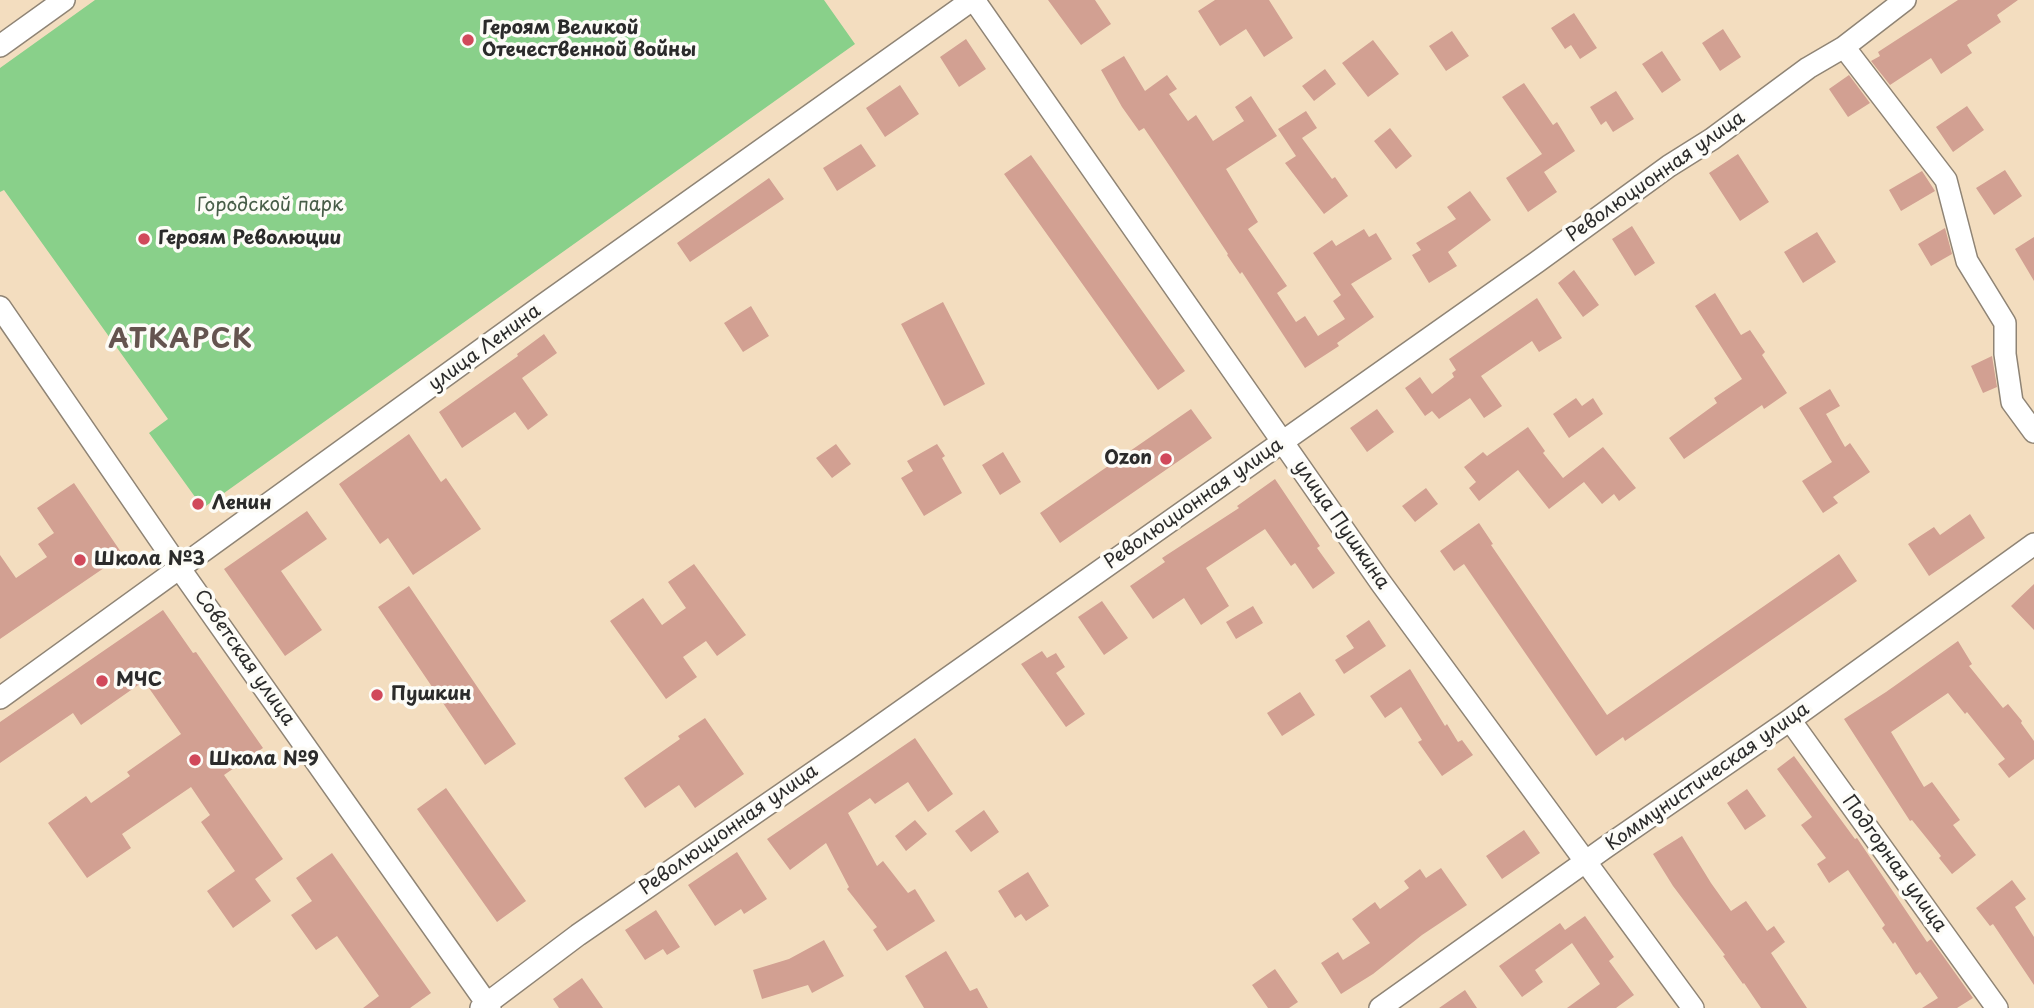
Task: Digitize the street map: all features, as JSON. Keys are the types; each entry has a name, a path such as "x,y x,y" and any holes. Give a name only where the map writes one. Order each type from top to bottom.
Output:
{"street":[{"path":"0,46 64,0"},
{"name":"улица Пушкина","path":"973,0 1381,583 1693,1008"},
{"name":"улица Ленина","path":"0,698 543,305 973,0"},
{"name":"Революционная улица","path":"486,1007 578,935 860,740 1669,166 1713,139 1808,68 1844,47 1905,0"},
{"path":"1844,47 1946,180 1967,261 2005,323 2005,354 2012,402 2034,432"},
{"name":"Советская улица","path":"0,307 486,1007"},
{"name":"Коммунистическая улица","path":"1380,1008 1584,862 1790,720 2034,544"},
{"name":"Подгорная улица","path":"1790,720 1997,1008"}],"green space":[{"name":"Городской парк","path":"95,0 824,0 855,44 203,508 149,433 168,419 4,190 0,192 0,68"}],"building":[{"path":"1048,0 1095,0 1111,24 1081,45"},
{"path":"1215,0 1269,0 1293,38 1264,57 1246,29 1220,46 1198,11"},
{"path":"1958,0 2018,0 1997,15 2001,22 1967,45 1972,53 1941,74 1931,58 1890,85 1871,61 1880,56 1878,52"},
{"path":"1574,13 1597,48 1580,59 1571,45 1565,49 1551,28"},
{"path":"1723,29 1741,57 1720,71 1702,43"},
{"path":"1452,31 1469,56 1446,71 1429,46"},
{"path":"966,39 986,69 959,87 940,57"},
{"path":"1373,40 1399,74 1368,97 1342,63"},
{"path":"1662,51 1681,80 1662,93 1642,64"},
{"path":"1124,56 1145,91 1167,75 1177,89 1169,94 1188,121 1196,115 1213,141 1244,121 1235,107 1251,96 1277,136 1226,169 1258,222 1248,229 1287,286 1277,293 1296,322 1305,316 1318,336 1345,319 1333,301 1341,295 1313,253 1332,240 1336,246 1364,229 1369,237 1376,233 1392,259 1351,284 1374,317 1337,343 1339,346 1305,368 1144,128 1139,131 1122,107 1101,70"},
{"path":"1325,69 1336,84 1314,101 1302,86"},
{"path":"1849,75 1870,103 1848,117 1829,89"},
{"path":"1524,83 1553,125 1557,122 1575,151 1544,172 1557,192 1528,212 1506,178 1542,154 1502,97"},
{"path":"900,85 919,114 885,137 866,108"},
{"path":"1616,91 1634,119 1613,132 1606,121 1601,125 1590,107"},
{"path":"1967,106 1984,130 1953,152 1936,127"},
{"path":"1306,111 1317,128 1302,138 1348,196 1324,214 1285,163 1296,156 1278,129"},
{"path":"1390,128 1412,156 1396,169 1374,141"},
{"path":"861,144 876,166 837,191 823,168"},
{"path":"1738,154 1769,202 1740,221 1709,173"},
{"path":"1031,155 1185,371 1158,390 1004,174"},
{"path":"2005,170 2022,196 1994,215 1976,188"},
{"path":"1922,171 1935,191 1901,211 1889,190"},
{"path":"769,178 784,199 690,262 677,243"},
{"path":"1470,191 1491,220 1448,252 1457,266 1429,283 1412,255 1421,250 1416,243 1456,219 1447,207"},
{"path":"1632,226 1655,263 1635,276 1612,239"},
{"path":"1945,228 1952,254 1931,266 1918,244"},
{"path":"1817,232 1836,262 1803,283 1784,252"},
{"path":"2034,237 2034,281 2015,249"},
{"path":"1574,270 1599,305 1583,317 1558,283"},
{"path":"1715,293 1741,335 1750,330 1765,352 1762,355 1787,393 1764,409 1762,405 1684,459 1669,438 1717,403 1714,398 1742,379 1695,306"},
{"path":"1537,298 1562,338 1539,352 1532,341 1481,376 1502,406 1484,418 1470,398 1439,419 1432,411 1425,416 1405,388 1420,377 1432,394 1454,377 1452,373 1456,370 1449,359"},
{"path":"943,302 985,384 944,406 901,324"},
{"path":"751,306 769,336 743,352 724,323"},
{"path":"544,334 557,353 522,378 548,415 528,430 515,412 462,448 439,412 518,356 517,354"},
{"path":"1992,356 1997,387 1983,393 1971,366"},
{"path":"1830,389 1840,406 1826,414 1845,447 1850,443 1870,472 1833,497 1838,503 1823,513 1802,481 1832,462 1799,408"},
{"path":"1576,398 1582,406 1593,398 1603,414 1569,438 1553,414"},
{"path":"1191,409 1212,438 1060,543 1040,513"},
{"path":"1377,409 1394,432 1367,452 1350,428"},
{"path":"1528,427 1545,451 1543,453 1563,478 1603,447 1636,488 1619,501 1614,494 1602,504 1584,482 1549,509 1518,470 1479,501 1469,488 1476,482 1464,467 1483,452 1487,456"},
{"path":"409,434 441,482 446,478 481,529 413,575 388,538 380,544 339,484"},
{"path":"836,444 851,464 832,478 816,458"},
{"path":"937,444 962,493 924,516 901,478 913,471 907,461"},
{"path":"1003,452 1021,482 1000,495 982,465"},
{"path":"1275,479 1335,573 1313,589 1295,563 1291,566 1265,529 1206,568 1229,606 1201,625 1184,598 1153,619 1130,586 1165,562 1162,558 1239,508 1237,506"},
{"name":"Школа №3","path":"74,483 123,555 0,639 0,555 16,578 47,557 38,544 54,533 37,508"},
{"path":"1426,488 1438,504 1415,522 1402,506"},
{"path":"307,511 327,539 281,571 322,630 285,656 224,569"},
{"path":"1970,514 1985,538 1929,576 1908,544 1934,527 1940,535"},
{"path":"1479,523 1493,544 1491,545 1607,715 1839,554 1857,581 1625,741 1623,737 1596,756 1464,564 1454,571 1440,551"},
{"path":"694,564 746,635 717,656 706,641 683,657 697,677 666,699 610,621 643,598 662,625 686,608 668,582"},
{"path":"2034,584 2034,630 2011,606"},
{"path":"409,586 516,744 485,765 378,607"},
{"path":"1102,601 1128,638 1104,655 1078,617"},
{"path":"1253,606 1263,623 1236,639 1226,622"},
{"path":"163,610 263,748 224,775 283,859 255,879 271,901 233,928 207,891 235,871 201,822 210,815 191,787 122,834 131,848 87,878 48,823 86,796 91,803 130,776 127,772 181,734 144,681 81,725 73,713 0,763 0,722"},
{"path":"1369,620 1386,646 1344,674 1335,660 1354,648 1346,636"},
{"path":"1958,641 1972,664 1969,666 2003,708 2008,704 2022,721 2034,741 2034,759 2009,778 1998,764 2005,759 1948,693 1891,732 1924,787 1932,782 1960,820 1953,825 1976,855 1952,874 1939,858 1941,856 1912,820 1910,821 1844,719"},
{"path":"1042,651 1047,658 1056,653 1065,667 1056,673 1085,714 1066,727 1021,664"},
{"path":"1410,669 1445,726 1447,724 1458,742 1462,740 1473,755 1442,776 1418,742 1422,740 1401,707 1385,718 1370,696"},
{"path":"1300,692 1315,715 1282,736 1267,713"},
{"path":"705,718 744,774 695,808 679,785 645,808 624,778"},
{"path":"915,738 953,794 928,812 908,782 875,804 870,798 848,813 877,866 883,861 908,893 915,889 935,921 887,951 873,930 877,927 847,889 849,887 826,843 790,870 767,839"},
{"path":"1794,756 1855,839 1857,838 1927,942 1931,939 1973,998 1957,1008 1922,1008 1938,998 1920,972 1916,975 1895,942 1893,944 1882,928 1885,925 1848,870 1829,883 1817,864 1826,858 1801,825 1812,817 1777,769"},
{"path":"446,788 526,901 497,922 417,809"},
{"path":"1747,789 1766,816 1745,830 1727,803"},
{"path":"984,810 999,832 971,852 955,831"},
{"path":"915,820 927,834 906,851 895,836"},
{"path":"1524,830 1540,853 1502,879 1486,856"},
{"path":"1682,836 1731,911 1746,901 1767,931 1774,926 1785,942 1771,953 1807,1008 1761,1008 1743,984 1653,854"},
{"path":"737,852 767,899 744,914 741,909 715,926 688,885"},
{"path":"332,853 431,993 410,1008 363,1008 379,996 337,936 316,950 291,915 312,901 296,878"},
{"path":"1441,868 1467,905 1422,935 1373,974 1341,994 1321,963 1338,952 1343,960 1370,943 1352,919 1375,902 1380,909 1409,888 1404,881 1420,869 1426,878"},
{"path":"1028,872 1049,906 1026,921 1021,914 1015,918 998,891"},
{"path":"2012,880 2026,899 2015,907 2034,937 2034,985 1993,924 1990,926 1976,908"},
{"path":"656,910 680,947 667,955 663,949 645,960 625,930"},
{"path":"1585,916 1614,957 1609,961 1634,995 1616,1008 1567,1008 1600,984 1572,943 1535,970 1543,982 1522,997 1499,966 1560,923 1565,930"},
{"path":"824,940 844,976 812,993 808,985 762,999 753,970 789,959"},
{"path":"946,951 970,991 977,988 988,1008 924,1008 905,976"},
{"path":"1275,969 1298,1002 1289,1008 1268,1008 1252,985"},
{"path":"582,978 603,1008 559,1008 553,999"},
{"path":"1465,990 1477,1008 1439,1008"}],"place":[{"name":"Героям Великой Отечественной войны","path":"468,40"},
{"name":"Героям Революции","path":"144,239"},
{"name":"Ozon","path":"1166,459"},
{"name":"Ленин","path":"198,504"},
{"name":"Школа №3","path":"80,560"},
{"name":"МЧС","path":"102,681"},
{"name":"Пушкин","path":"377,695"},
{"name":"Школа №9","path":"195,760"}],"district":[{"name":"АТКАРСК","path":"181,341"}]}
